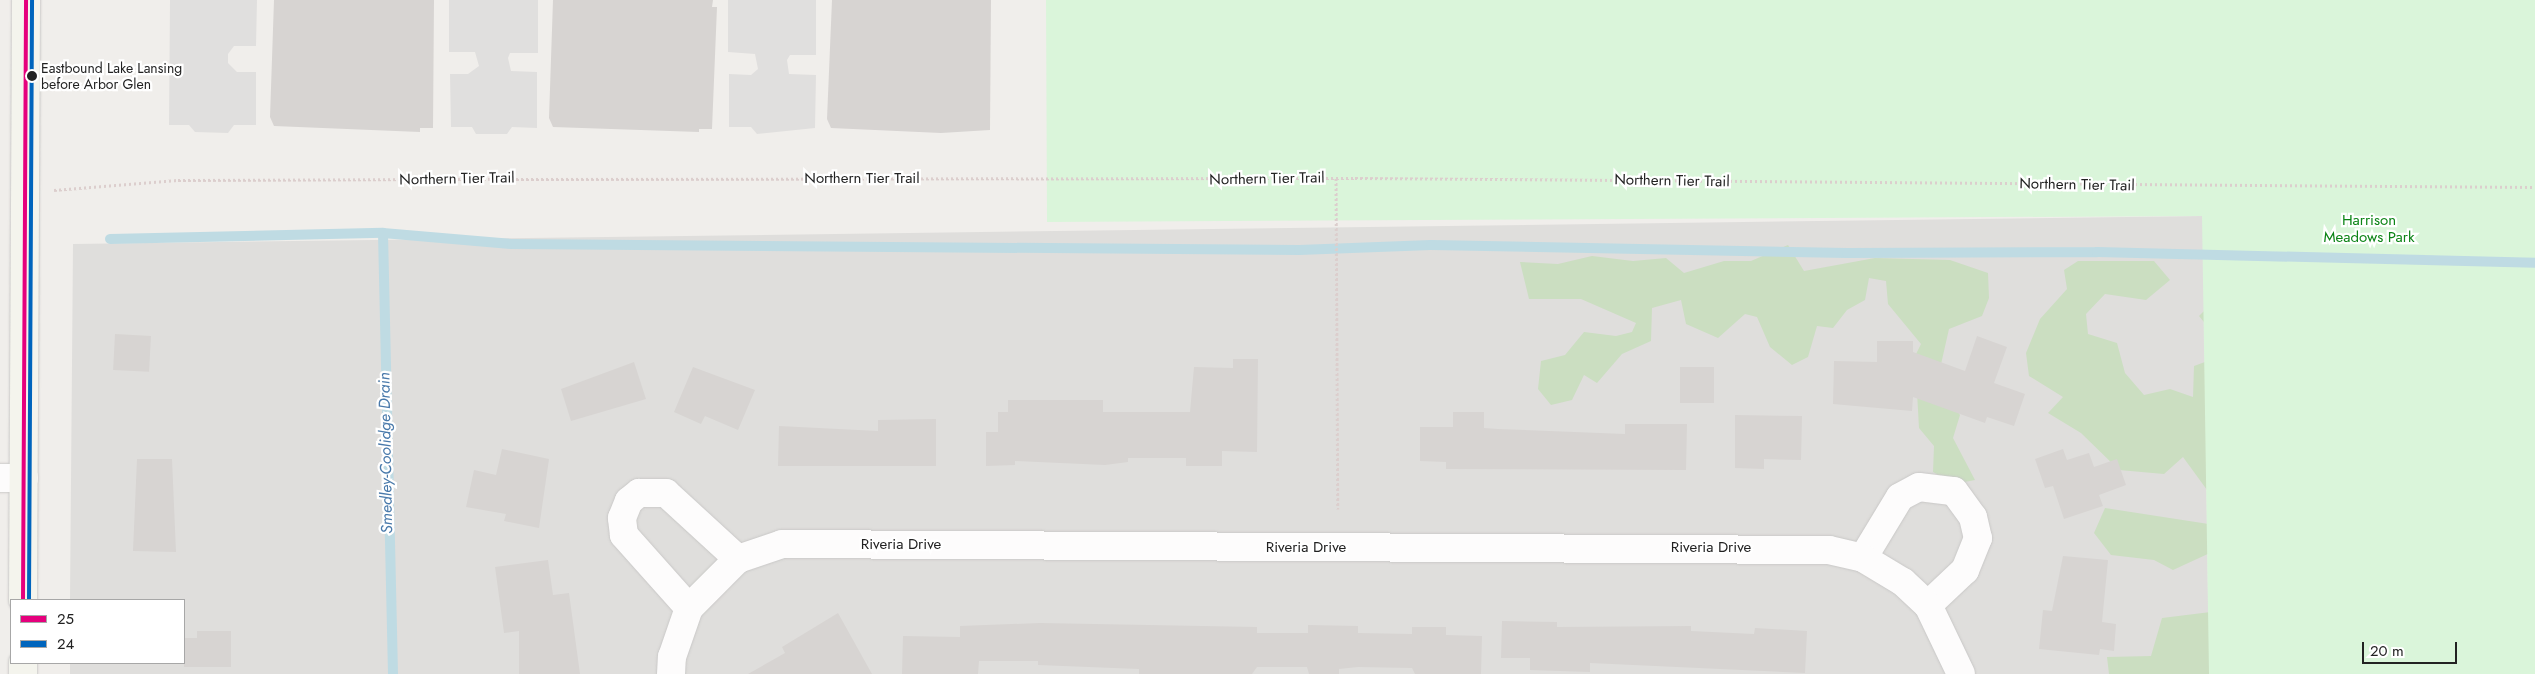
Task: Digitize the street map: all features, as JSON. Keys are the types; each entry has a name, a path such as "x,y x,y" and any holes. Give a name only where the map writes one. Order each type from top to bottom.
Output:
{"main road":[{"path":"23,599 12,478 26,190 26,0"}],"street":[{"path":"1863,558 1900,497 1919,487 1954,491 1973,517 1978,538 1965,570 1928,605 1961,674"},
{"path":"672,674 672,657 689,608 632,548 622,518 629,501 639,493 666,493 738,559"},
{"name":"Riveria Drive","path":"689,608 712,581 738,559 782,544 1788,548 1828,550 1863,558 1903,582 1928,605"}],"path":[{"name":"Northern Tier Trail","path":"26,190 101,190 178,180 1336,178 2535,187"},
{"path":"1336,178 1338,509"}],"shaded area":[{"path":"170,0 257,0 256,46 234,46 228,54 228,63 237,72 256,72 256,125 234,125 228,133 195,132 189,125 169,125"},
{"path":"449,0 538,0 538,53 510,53 508,58 511,71 537,72 537,128 512,127 507,134 476,134 472,127 451,127 450,74 468,74 479,66 475,52 449,52"},
{"path":"728,0 816,0 816,55 790,55 787,60 789,74 816,75 815,128 757,134 751,127 729,127 729,74 751,75 758,69 755,54 728,52"},
{"path":"2203,216 2209,674 70,674 70,664 185,664 185,599 70,599 73,244"}],"green space":[{"name":"Harrison Meadows Park","path":"1046,0 2535,0 2535,674 2209,674 2202,216 1047,222"},
{"path":"2265,234 2293,245 2293,278 2263,285 2258,307 2294,336 2326,344 2365,301 2397,295 2418,319 2434,303 2460,302 2499,337 2525,314 2535,313 2535,370 2506,359 2506,375 2482,383 2432,365 2398,383 2371,362 2352,371 2328,396 2273,412 2229,404 2210,416 2224,438 2268,432 2306,443 2316,472 2320,511 2306,547 2223,547 2173,570 2154,560 2111,555 2094,533 2105,508 2215,525 2218,505 2183,457 2164,474 2119,470 2081,433 2048,413 2063,397 2029,376 2026,353 2040,319 2067,289 2064,270 2078,261 2154,261 2170,280 2146,300 2105,294 2086,314 2088,334 2117,343 2125,373 2144,395 2170,389 2193,397 2194,366 2224,355 2227,339 2217,338 2199,316 2217,298 2235,301 2248,240"},
{"path":"1788,245 1804,271 1875,258 1950,260 1988,273 1989,298 1982,316 1949,329 1937,382 1960,415 1953,438 1975,480 1954,484 1933,472 1934,446 1919,428 1915,356 1921,344 1888,304 1886,281 1869,278 1865,300 1847,310 1833,328 1817,326 1808,357 1792,365 1770,347 1757,317 1745,314 1718,338 1686,324 1681,300 1652,308 1651,341 1622,354 1597,383 1584,375 1572,400 1551,405 1538,389 1541,361 1565,355 1584,332 1616,336 1632,332 1636,323 1581,299 1529,299 1520,262 1558,264 1592,256 1633,261 1666,258 1684,273 1724,261 1751,261"},
{"path":"2251,607 2303,674 2109,674 2107,657 2151,656 2162,618"}],"building":[{"path":"274,0 434,0 433,128 420,128 420,132 274,126 270,117"},
{"path":"553,0 713,0 712,7 717,7 712,129 699,129 699,132 553,127 549,118"},
{"path":"832,0 991,0 990,130 941,133 831,128 827,119"},
{"path":"115,334 151,336 149,372 113,370"},
{"path":"1977,336 2007,347 1994,383 2025,394 2014,426 1987,417 1985,423 1913,397 1912,411 1833,404 1834,361 1877,362 1877,341 1913,341 1913,352 1965,371"},
{"path":"1233,359 1258,359 1257,452 1222,451 1222,466 1186,466 1186,458 1128,458 1128,462 1105,465 1015,461 1015,465 986,466 986,432 998,432 998,412 1008,412 1008,400 1103,400 1103,412 1190,412 1194,367 1233,368"},
{"path":"634,362 646,399 571,421 561,389"},
{"path":"693,367 755,390 738,430 705,416 701,424 674,412"},
{"path":"1680,367 1714,367 1714,403 1680,403"},
{"path":"1453,412 1484,412 1484,428 1498,429 1625,434 1625,424 1687,424 1686,470 1446,469 1446,462 1420,461 1420,427 1453,427"},
{"path":"1735,415 1802,416 1801,460 1764,459 1764,469 1735,468"},
{"path":"936,419 936,466 778,466 779,426 878,431 878,420"},
{"path":"502,449 549,459 539,528 504,521 506,514 466,507 474,470 496,475"},
{"path":"2063,449 2067,460 2089,453 2094,467 2117,459 2126,485 2099,495 2103,506 2064,519 2053,486 2045,488 2035,459"},
{"path":"137,459 172,459 176,552 133,551"},
{"path":"2063,556 2108,560 2102,622 2116,624 2114,651 2100,649 2099,655 2039,649 2043,610 2052,611"},
{"path":"548,560 553,595 569,593 580,674 519,674 519,631 504,633 495,567"},
{"path":"838,613 872,674 748,674 785,653 782,647"},
{"path":"1502,621 1557,622 1557,627 1691,626 1691,631 1754,634 1755,628 1807,631 1805,673 1590,663 1590,672 1530,670 1530,658 1501,658"},
{"path":"1040,623 1257,627 1257,633 1308,633 1308,625 1358,626 1358,633 1412,634 1412,627 1446,627 1446,635 1482,636 1481,674 1415,674 1412,668 1358,667 1339,669 1339,674 1309,674 1307,667 1257,667 1252,674 1139,674 1139,669 1038,665 1038,661 979,661 978,674 902,674 903,636 960,637 960,626"},
{"path":"197,631 231,631 231,667 184,667 185,638 197,638"}],"waterway":[{"name":"Smedley-Coolidge Drain","path":"383,233 393,674"},
{"path":"110,239 383,233 512,244 1299,250 1431,245 1847,253 2097,252 2535,263"}],"transit line":[{"name":"25","path":"23,599 26,0"},
{"name":"24","path":"29,599 32,0"}],"place":[{"name":"Eastbound Lake Lansing before Arbor Glen","path":"32,76"}]}
